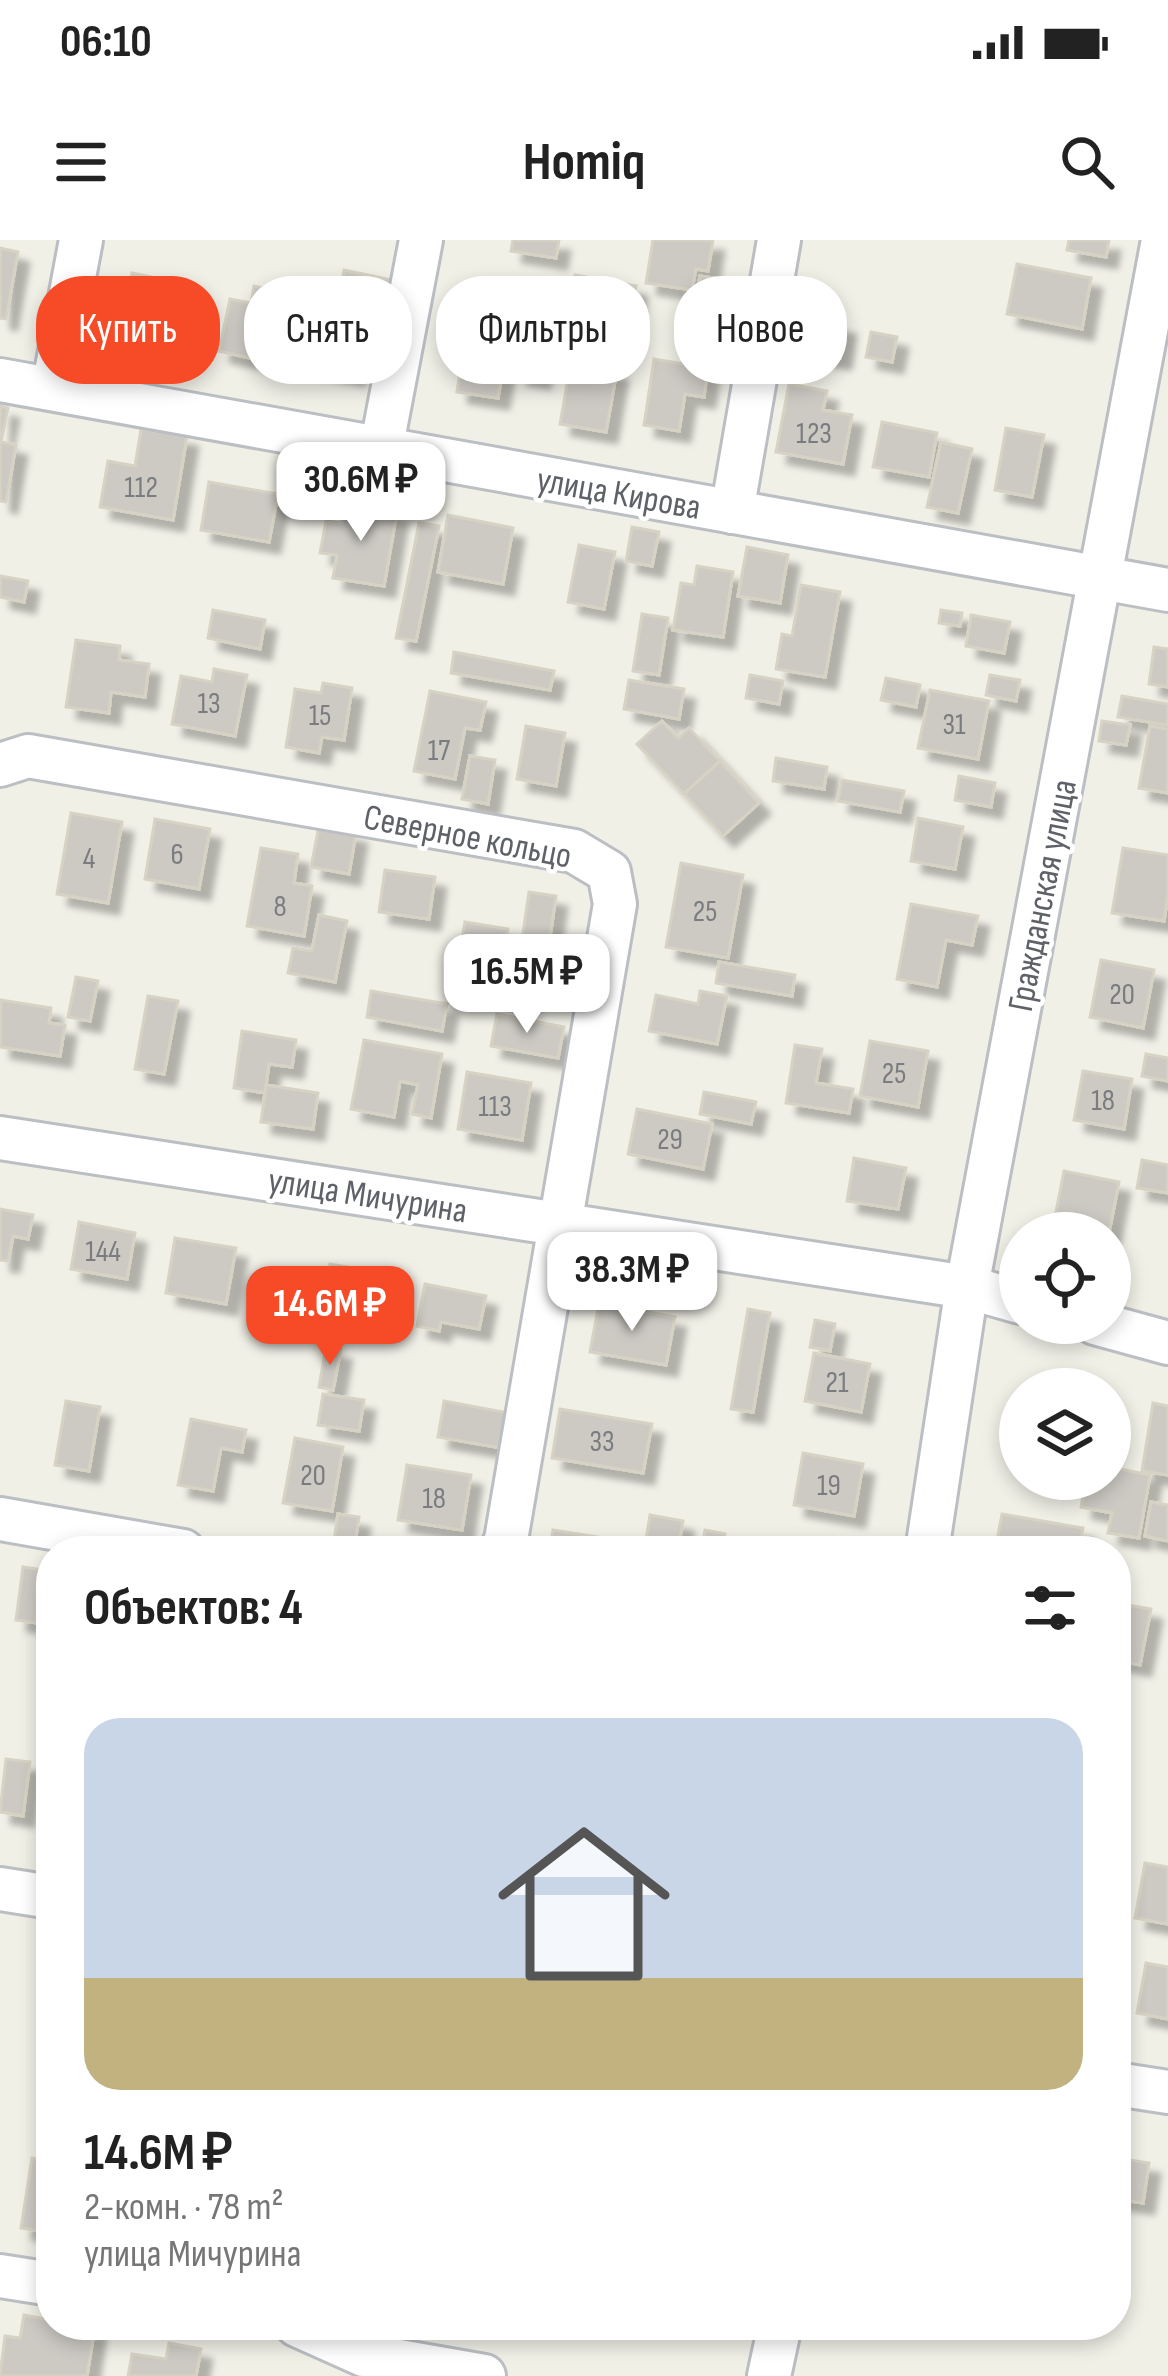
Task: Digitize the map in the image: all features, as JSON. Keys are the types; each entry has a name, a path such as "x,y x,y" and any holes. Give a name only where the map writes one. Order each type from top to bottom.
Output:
{"street":[{"path":"53,388 82,240"},
{"path":"381,450 421,240"},
{"path":"732,512 779,240"},
{"name":"Гражданская улица","path":"929,1536 967,1287 1162,240"},
{"name":"улица Кирова","path":"0,380 1168,590"},
{"name":"Северное кольцо","path":"0,765 28,756 529,843 574,851 609,872 615,904 507,1536"},
{"name":"улица Мичурина","path":"0,1138 967,1287 999,1296"},
{"path":"1131,1333 1168,1343"},
{"path":"0,1519 97,1536"},
{"path":"0,1888 36,1894"},
{"path":"1131,2086 1168,2092"},
{"path":"0,2276 36,2282"},
{"path":"321,2340 362,2365 484,2376"},
{"path":"769,2376 777,2340"}],"building":[{"path":"513,240 559,240 556,258 511,251"},
{"path":"653,240 713,240 708,271 696,269 695,276 674,276 674,287 650,284"},
{"path":"1069,240 1109,240 1106,257 1067,250"},
{"path":"0,248 18,252 6,319 0,318"},
{"path":"1017,264 1091,278 1082,329 1007,314"},
{"path":"230,299 244,302 244,357 220,351"},
{"path":"871,332 897,337 892,362 866,357"},
{"path":"654,359 674,362 674,384 706,384 704,397 685,394 679,431 644,425"},
{"path":"458,384 500,384 498,398 457,392"},
{"path":"567,384 615,384 606,432 560,424"},
{"path":"789,384 827,391 823,410 852,415 843,464 776,452"},
{"path":"0,406 8,408 1,442 16,445 6,502 0,501"},
{"path":"882,422 937,433 929,477 873,467"},
{"path":"1006,428 1044,435 1032,497 995,490"},
{"path":"141,429 187,436 173,520 100,507 108,461 135,466"},
{"path":"941,442 972,449 958,513 927,507"},
{"path":"209,482 278,494 269,542 201,530"},
{"path":"345,504 397,512 384,586 333,578 337,555 320,553 326,521 342,523"},
{"path":"448,515 513,528 503,584 438,572"},
{"path":"419,523 439,526 416,641 396,638"},
{"path":"632,527 659,532 652,566 626,561"},
{"path":"579,545 615,552 604,609 568,602"},
{"path":"747,547 788,555 780,603 738,596"},
{"path":"697,566 733,572 723,637 673,630 681,583 694,585"},
{"path":"0,576 28,581 24,602 0,597"},
{"path":"801,585 840,592 825,677 776,669 782,634 792,636"},
{"path":"213,610 265,620 260,649 208,638"},
{"path":"941,610 962,613 960,626 939,623"},
{"path":"642,614 668,618 659,675 633,671"},
{"path":"971,615 1010,622 1004,653 966,646"},
{"path":"76,640 120,646 119,660 149,664 145,697 111,692 109,713 66,707"},
{"path":"1154,647 1168,649 1168,687 1149,684"},
{"path":"454,652 554,671 550,690 451,673"},
{"path":"214,669 247,675 235,736 172,724 181,676 212,682"},
{"path":"750,675 783,681 779,704 746,698"},
{"path":"990,675 1020,680 1016,701 986,695"},
{"path":"886,678 920,685 916,707 881,700"},
{"path":"629,680 684,689 679,719 624,709"},
{"path":"323,683 352,688 344,740 322,737 319,753 286,747 295,689 321,693"},
{"path":"930,690 989,701 978,759 918,748"},
{"path":"430,691 486,702 480,730 465,728 455,779 414,771"},
{"path":"1122,696 1168,704 1168,725 1118,717"},
{"path":"662,721 678,738 689,728 720,761 684,794 637,744"},
{"path":"1102,721 1130,725 1126,745 1099,741"},
{"path":"526,726 565,733 556,786 517,779"},
{"path":"1150,726 1168,729 1168,793 1139,788"},
{"path":"470,756 495,760 488,804 462,799"},
{"path":"776,758 827,767 824,789 773,781"},
{"path":"720,761 759,803 723,836 684,794"},
{"path":"959,776 995,783 991,807 955,800"},
{"path":"842,780 904,791 900,812 838,801"},
{"path":"71,813 122,822 108,903 57,894"},
{"path":"918,818 963,827 955,869 911,861"},
{"path":"155,819 210,829 199,889 145,879"},
{"path":"319,826 356,833 349,874 311,867"},
{"path":"261,848 298,854 294,883 312,886 304,936 247,926"},
{"path":"1123,848 1168,855 1164,921 1112,913"},
{"path":"681,863 743,875 728,958 666,947"},
{"path":"385,870 435,877 429,919 379,912"},
{"path":"529,892 556,896 549,944 522,940"},
{"path":"911,904 978,916 972,945 946,940 937,987 897,979"},
{"path":"319,915 347,921 335,982 288,973 293,948 312,951"},
{"path":"465,922 508,929 499,985 455,978"},
{"path":"1101,960 1154,970 1143,1028 1090,1017"},
{"path":"719,962 795,975 792,996 716,983"},
{"path":"76,977 98,981 90,1021 68,1017"},
{"path":"371,991 447,1004 442,1031 367,1017"},
{"path":"700,991 727,996 717,1044 649,1031 656,995 698,1004"},
{"path":"148,996 178,1001 164,1074 135,1069"},
{"path":"1,1000 51,1008 49,1023 65,1025 60,1056 0,1047"},
{"path":"497,1014 564,1027 558,1058 491,1046"},
{"path":"242,1031 296,1040 292,1067 269,1064 265,1093 234,1088"},
{"path":"364,1040 442,1054 431,1118 412,1114 418,1085 400,1081 394,1117 351,1109"},
{"path":"870,1041 928,1051 918,1107 860,1096"},
{"path":"795,1045 822,1049 816,1083 853,1089 849,1113 786,1103"},
{"path":"1146,1054 1168,1058 1168,1081 1142,1076"},
{"path":"1083,1071 1132,1079 1124,1129 1074,1120"},
{"path":"467,1072 531,1083 522,1140 458,1129"},
{"path":"266,1085 318,1093 313,1129 261,1122"},
{"path":"704,1092 756,1102 751,1124 700,1114"},
{"path":"637,1109 712,1124 703,1169 628,1154"},
{"path":"854,1158 906,1168 898,1209 847,1201"},
{"path":"1142,1160 1168,1165 1168,1193 1137,1188"},
{"path":"1064,1171 1119,1182 1113,1212 1056,1212"},
{"path":"0,1209 33,1215 28,1239 13,1236 8,1261 0,1260"},
{"path":"79,1222 135,1233 127,1279 71,1269"},
{"path":"175,1238 236,1248 226,1304 166,1293"},
{"path":"330,1264 364,1270 355,1324 321,1318"},
{"path":"425,1284 486,1296 479,1329 441,1322 439,1331 417,1326"},
{"path":"599,1303 675,1317 666,1365 590,1352"},
{"path":"748,1309 770,1313 753,1412 731,1409"},
{"path":"815,1320 835,1324 830,1351 810,1347"},
{"path":"326,1347 341,1349 333,1390 319,1387"},
{"path":"814,1353 870,1364 861,1412 805,1401"},
{"path":"323,1394 364,1400 359,1431 318,1425"},
{"path":"66,1401 100,1407 89,1471 55,1465"},
{"path":"444,1401 514,1414 507,1449 438,1437"},
{"path":"1153,1403 1168,1406 1168,1475 1142,1471"},
{"path":"560,1409 652,1424 643,1473 552,1458"},
{"path":"191,1419 246,1430 242,1452 221,1448 213,1491 178,1485"},
{"path":"295,1438 343,1447 332,1511 283,1503"},
{"path":"803,1453 863,1464 854,1516 794,1505"},
{"path":"407,1465 471,1475 462,1530 398,1520"},
{"path":"1131,1471 1150,1475 1139,1538 1108,1533 1112,1513 1081,1507 1082,1500 1131,1500"},
{"path":"1151,1502 1168,1505 1168,1541 1145,1536"},
{"path":"338,1514 359,1517 356,1536 335,1536"},
{"path":"1002,1514 1083,1528 1082,1536 998,1536"},
{"path":"650,1515 683,1521 680,1536 646,1536"},
{"path":"553,1530 591,1536 552,1536"},
{"path":"23,1567 36,1569 36,1623 16,1620"},
{"path":"1131,1606 1151,1609 1140,1665 1131,1663"},
{"path":"6,1759 30,1762 23,1816 0,1812"},
{"path":"1145,1863 1168,1867 1168,1924 1135,1918"},
{"path":"1146,1963 1168,1967 1168,2019 1137,2013"},
{"path":"32,2158 36,2159 36,2230 21,2228"},
{"path":"1131,2160 1149,2163 1143,2203 1131,2201"},
{"path":"24,2315 36,2317 36,2340 93,2340 87,2376 0,2376 5,2336 20,2338"},
{"path":"169,2343 201,2349 196,2376 128,2376 132,2354 166,2359"}]}
